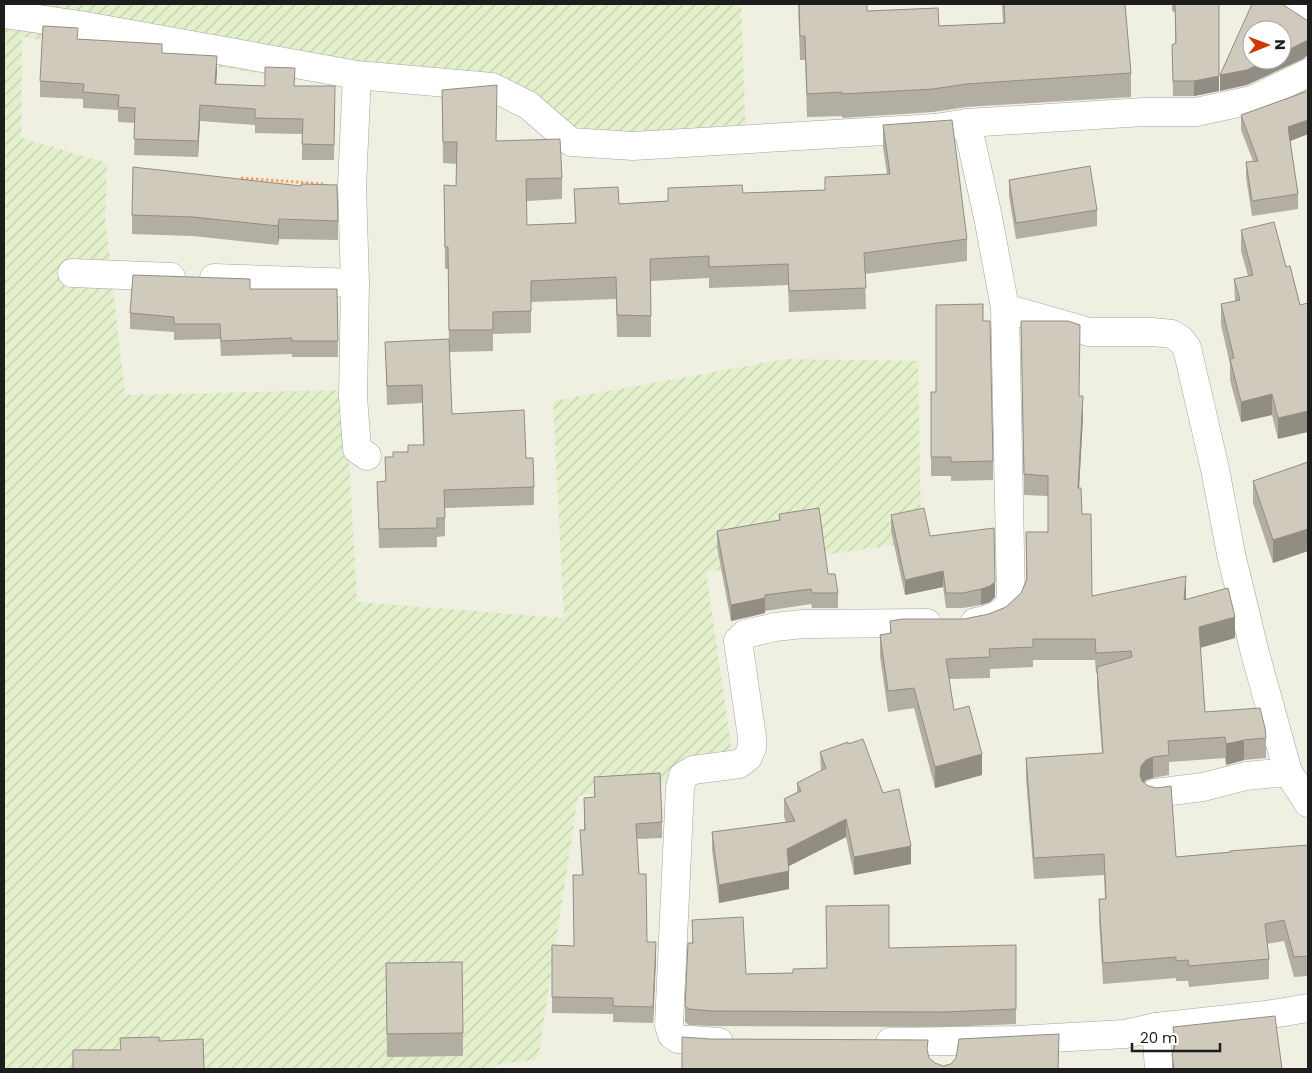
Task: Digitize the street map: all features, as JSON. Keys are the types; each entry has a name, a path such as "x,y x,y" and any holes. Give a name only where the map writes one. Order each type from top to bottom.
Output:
{"street":[{"path":"1291,4 1308,15"},
{"path":"4,14 80,25 358,75 492,87 528,105 571,142 633,146 935,128 967,123 1144,112 1196,112 1252,100 1308,72"},
{"path":"358,75 352,186 355,283 353,397 357,448 367,456"},
{"path":"744,1042 710,1042 678,1039 672,1035 669,1025 680,788 683,776 693,770 740,764 748,757 752,748 738,641 745,634 775,627 803,624 964,624 988,620 1007,607 1011,600 1006,308 967,123"},
{"path":"72,273 355,283"},
{"path":"1006,308 1089,332 1152,332 1172,334 1181,340 1187,348 1215,469 1231,554 1255,653 1288,772 1308,803"},
{"path":"1155,793 1203,787 1246,776 1288,772"},
{"path":"864,1042 1016,1040 1125,1034 1156,1027 1266,1015 1308,1008"},
{"path":"1156,1027 1158,1069"},
{"path":"943,1069 944,1042"}],"path":[{"path":"241,178 352,186"}],"green space":[{"path":"4,4 741,4 746,143 563,147 509,98 346,87 22,37 21,138 107,163 105,218 125,395 345,390 357,602 564,618 553,401 786,359 918,361 921,541 706,572 735,773 578,796 538,1059 495,1065 494,1069 4,1069"}],"building":[{"path":"799,4 867,4 867,11 938,8 939,26 1005,23 1004,4 1125,4 1131,73 966,84 933,89 807,94 805,36 800,36"},
{"path":"1175,4 1219,4 1219,76 1194,81 1173,81 1172,45 1176,43"},
{"path":"1252,4 1282,4 1308,21 1308,40 1292,48 1292,20 1245,20"},
{"path":"43,26 78,28 77,39 162,44 162,53 217,56 215,84 265,86 265,67 295,68 294,86 335,86 334,145 302,144 303,119 255,118 255,109 200,105 198,141 134,139 135,108 118,107 119,95 83,92 84,84 40,81"},
{"path":"1242,26 1242,70 1247,70 1220,75"},
{"path":"497,85 496,141 560,139 562,178 526,179 527,225 576,223 574,189 618,187 619,204 668,201 668,188 742,185 743,193 825,190 825,177 890,174 883,125 952,120 967,239 864,253 866,288 789,291 788,264 709,267 709,256 650,259 651,316 617,315 616,277 531,281 531,311 493,312 493,330 449,330 448,247 445,247 444,185 456,186 457,142 443,142 442,90"},
{"path":"1308,91 1308,120 1288,127 1298,194 1252,201 1246,162 1258,161 1241,115"},
{"path":"1090,166 1097,210 1016,223 1009,180"},
{"path":"133,167 301,186 301,184 337,185 338,221 279,219 278,226 193,217 132,215"},
{"path":"1274,222 1286,267 1290,266 1300,305 1308,303 1308,411 1278,418 1272,394 1241,402 1230,359 1234,358 1221,304 1240,300 1234,279 1253,275 1241,230"},
{"path":"133,275 250,279 250,289 337,289 338,341 292,341 292,338 221,341 220,324 174,324 174,317 130,313"},
{"path":"983,304 983,321 990,321 993,461 951,462 951,457 931,457 931,392 936,392 936,305"},
{"path":"1021,321 1068,321 1080,325 1079,396 1083,396 1078,488 1081,488 1082,514 1091,514 1092,596 1186,576 1184,600 1228,588 1235,617 1199,627 1205,712 1260,708 1266,738 1226,744 1225,737 1168,741 1169,755 1153,757 1146,760 1141,766 1140,775 1142,781 1148,786 1157,788 1171,786 1176,857 1308,845 1308,956 1294,957 1284,920 1265,924 1269,959 1189,966 1188,960 1176,961 1176,957 1103,963 1099,899 1106,899 1104,854 1034,858 1026,758 1103,753 1097,667 1132,657 1131,651 1096,653 1095,639 1033,639 1033,647 989,649 990,657 946,659 954,710 969,706 982,754 935,767 914,688 888,691 880,635 891,633 890,621 903,619 964,619 989,614 1006,607 1021,593 1027,579 1026,532 1048,532 1048,476 1024,474"},
{"path":"449,339 452,414 524,410 526,458 533,458 534,487 444,490 445,518 437,518 437,528 379,529 377,482 386,481 385,457 393,457 393,452 408,452 408,445 424,445 422,385 387,386 385,342"},
{"path":"1308,462 1308,529 1273,540 1253,481"},
{"path":"819,508 828,574 835,574 838,593 812,593 811,589 765,595 765,598 731,605 717,531 780,520 779,514"},
{"path":"924,508 930,536 994,528 995,582 981,589 963,593 946,593 943,571 905,580 891,515"},
{"path":"863,739 883,793 899,789 911,846 854,857 846,819 787,849 789,871 719,885 712,832 795,821 784,799 801,791 797,783 826,768 820,752"},
{"path":"660,773 662,822 636,824 639,874 646,874 647,942 656,942 653,1007 613,1006 613,998 552,997 552,945 574,946 573,875 583,875 580,830 585,830 584,798 595,797 594,777"},
{"path":"889,905 889,948 1016,945 1016,1009 944,1012 711,1011 689,1009 685,1006 688,943 693,943 692,920 743,917 746,974 793,973 793,969 827,968 826,906"},
{"path":"462,962 463,1033 387,1034 386,963"},
{"path":"1275,1016 1282,1069 1174,1069 1172,1055 1175,1046 1173,1027"},
{"path":"1059,1034 1058,1069 682,1069 682,1037 710,1039 928,1040 929,1058 943,1066 951,1064 956,1058 959,1039"},
{"path":"159,1037 159,1041 203,1039 204,1069 73,1069 73,1050 121,1050 120,1038"}]}
